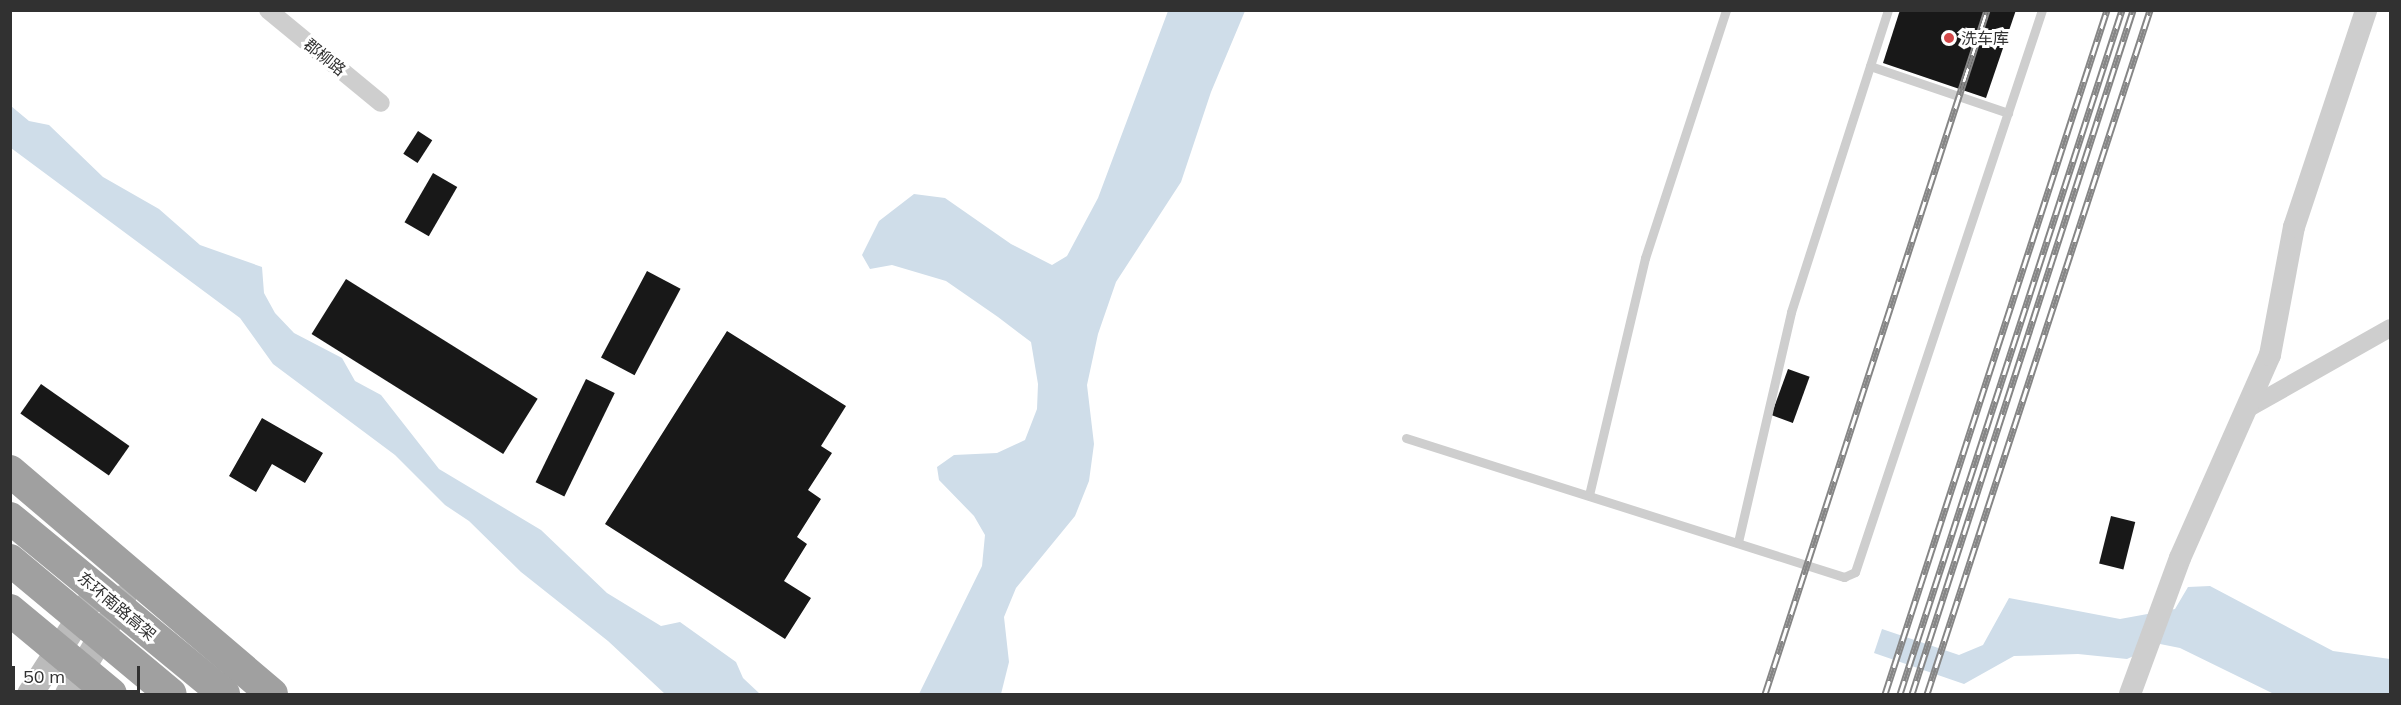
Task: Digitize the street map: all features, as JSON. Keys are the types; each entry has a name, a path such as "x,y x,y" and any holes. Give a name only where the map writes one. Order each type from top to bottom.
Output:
{"highway":[{"path":"10,471 272,694"},
{"name":"东环南路高架","path":"10,518 224,694"},
{"name":"东环南路高架","path":"10,560 171,694"},
{"path":"10,610 111,694"}],"main road":[{"path":"30,694 102,583"},
{"path":"68,694 123,598"}],"street":[{"name":"郡柳路","path":"268,10 381,103"},
{"path":"2130,694 2180,558 2270,355 2294,227 2366,10"},
{"path":"2247,409 2391,328"}],"lane":[{"path":"1589,495 1645,258 1726,10"},
{"path":"1738,542 1785,333 1888,10"},
{"path":"1406,438 1844,577 1855,572 2042,10"},
{"path":"1870,66 2008,112"}],"shaded area":[{"path":"1168,11 1245,11 1211,92 1181,182 1116,282 1098,334 1087,385 1094,444 1089,481 1075,516 1016,588 1004,617 1009,662 1001,694 919,694 982,566 985,535 974,516 939,480 937,467 954,455 997,453 1025,440 1037,409 1038,384 1031,342 998,317 946,281 892,265 870,269 862,255 879,221 914,194 945,198 1011,244 1052,265 1067,256 1098,198"},
{"path":"11,106 29,121 49,125 103,177 159,209 200,245 262,267 264,293 275,313 294,333 342,358 355,381 381,395 439,469 541,530 607,593 661,626 680,622 736,662 743,678 760,694 665,694 608,641 521,572 469,521 445,505 395,455 273,364 240,318 11,148"},
{"path":"2210,586 2333,651 2390,659 2390,694 2274,694 2180,648 2160,644 2127,659 2078,654 2014,656 1964,684 1874,653 1882,629 1959,655 1983,645 2009,598 2120,619 2175,609 2188,587"}],"building":[{"name":"洗车库","path":"1900,10 2016,10 1986,98 1883,63"},
{"path":"418,131 432,140 418,163 403,154"},
{"path":"433,173 457,187 429,236 404,222"},
{"path":"647,271 681,289 635,375 601,358"},
{"path":"346,279 538,399 503,454 312,334"},
{"path":"727,331 846,406 821,446 832,453 808,490 821,499 797,537 807,544 784,581 811,598 785,639 605,524"},
{"path":"1788,369 1810,377 1793,423 1771,415"},
{"path":"586,379 615,393 564,496 536,482"},
{"path":"41,384 129,446 109,475 20,413"},
{"path":"262,418 323,453 305,483 272,464 256,492 229,476"},
{"path":"2111,516 2135,522 2123,570 2099,564"}],"railway":[{"path":"1765,694 1987,10"},
{"path":"1885,694 2107,10"},
{"path":"1900,694 2122,10"},
{"path":"1912,694 2133,10"},
{"path":"1927,694 2150,10"}],"place":[{"name":"洗车库","path":"1949,38"}]}
